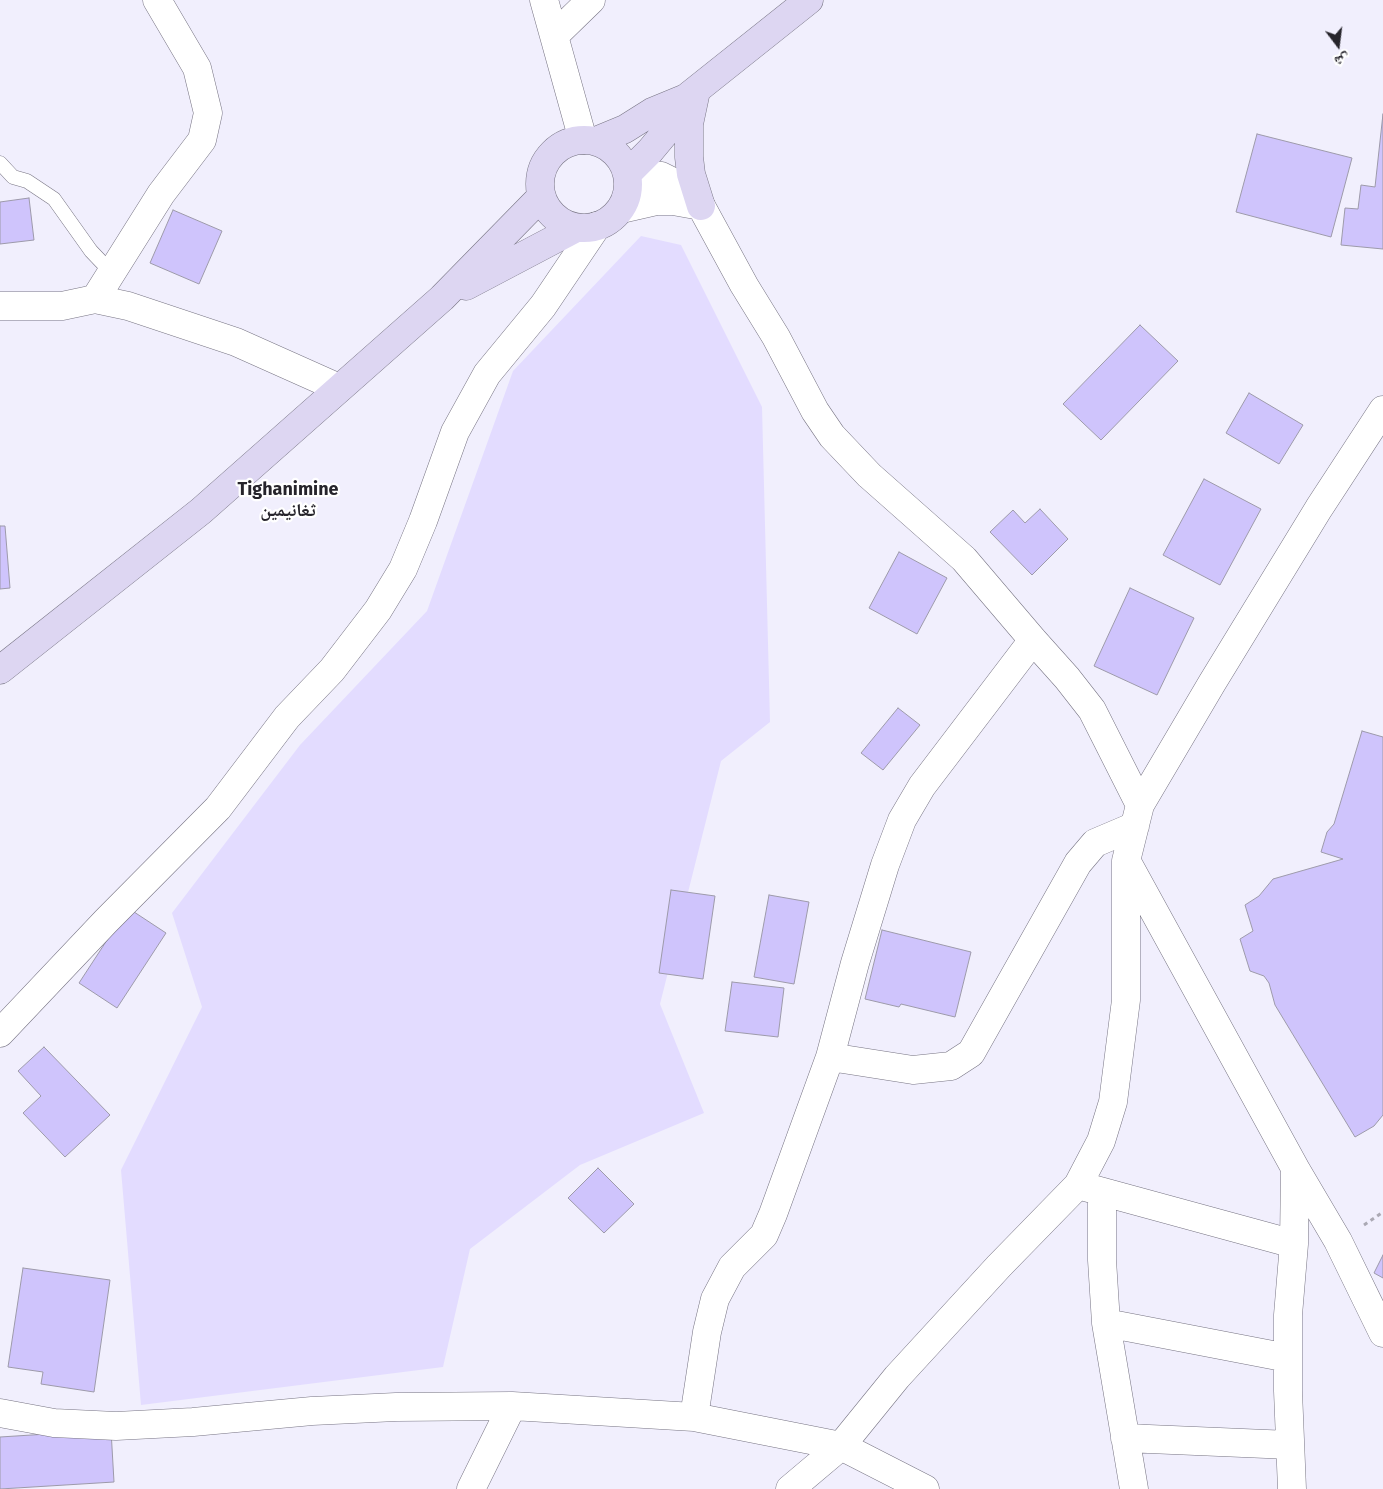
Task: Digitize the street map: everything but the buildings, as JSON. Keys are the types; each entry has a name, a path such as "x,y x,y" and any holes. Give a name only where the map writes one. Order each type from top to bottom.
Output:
{"street":[{"path":"95,299 161,194 202,140 208,113 197,68 157,0"},
{"path":"544,0 589,140"},
{"path":"555,35 591,0"},
{"path":"587,227 565,224 546,208 541,197 540,181 544,165 553,152 567,143 589,140 625,129 652,112 691,94 809,0"},
{"path":"628,176 670,127 691,94"},
{"path":"691,94 689,157 691,174 701,206 744,285 776,337 815,411 832,436 869,475 964,559 1032,640 1067,678 1092,710 1138,815"},
{"path":"442,298 587,227 615,216 621,209 628,193 628,176 621,159 607,146 589,140"},
{"path":"628,176 661,176 678,185 701,206"},
{"path":"0,670 200,512 442,298 541,197"},
{"path":"621,209 656,201 673,201 701,206"},
{"path":"0,1033 218,808 287,717 332,670 378,610 403,569 423,521 455,432 488,374 543,306 587,227"},
{"path":"0,306 62,306 95,299 128,306 236,342 339,388"},
{"path":"1134,1489 1106,1324 1102,1260 1090,1188 1101,1141 1113,1102 1126,1000 1126,861 1138,815 1212,684 1319,508 1383,410"},
{"path":"694,1416 707,1332 715,1299 732,1267 764,1235 773,1214 830,1057 855,963 902,820 922,786 1032,640"},
{"path":"830,1057 914,1070 951,1066 971,1053 1078,863 1095,843 1138,815"},
{"path":"1126,861 1295,1168 1338,1242 1383,1333"},
{"path":"1292,1489 1288,1315 1294,1244 1295,1168"},
{"path":"1090,1188 1294,1244"},
{"path":"790,1489 841,1446 897,1377 999,1266 1090,1188"},
{"path":"1106,1324 1288,1358"},
{"path":"470,1489 512,1406"},
{"path":"0,1413 54,1422 116,1426 396,1407 512,1406 694,1416 841,1446 925,1489"},
{"path":"1125,1438 1290,1446"}],"lane":[{"path":"0,163 13,177 27,181 54,199 91,251 112,273"}],"shaded area":[{"path":"641,236 681,245 762,407 770,722 721,761 660,1004 704,1113 580,1165 470,1249 443,1367 141,1405 121,1170 202,1007 172,913 300,745 427,611 513,371"}],"district":[{"name":"Tighanimine ثغانيمين","path":"288,500"}]}
